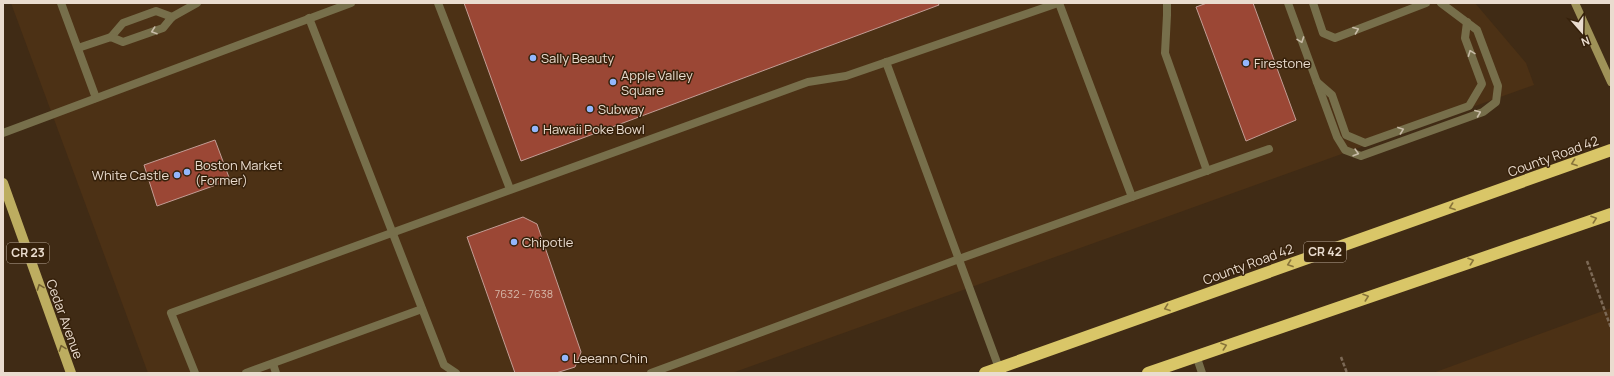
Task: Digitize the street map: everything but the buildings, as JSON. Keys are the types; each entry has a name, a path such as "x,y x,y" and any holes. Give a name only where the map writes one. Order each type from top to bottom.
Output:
{"highway":[{"name":"County Road 42","path":"985,373 1611,150"},
{"path":"1148,373 1611,214"}],"main road":[{"name":"Cedar Avenue","path":"3,183 71,373"}],"street":[{"path":"61,3 96,98"},
{"path":"111,37 123,42 163,28 172,17 197,3"},
{"path":"3,133 351,3"},
{"path":"438,3 510,189"},
{"path":"195,373 171,313 808,82 846,76 1059,3 1132,197"},
{"path":"1167,3 1168,15 1165,53 1207,171"},
{"path":"1288,3 1337,136 1345,150 1361,156 1483,112 1496,102 1498,86 1477,30 1441,3"},
{"path":"1313,3 1323,33 1335,38 1426,3"},
{"path":"1575,3 1611,82"},
{"path":"78,48 111,37 123,23 156,11 172,17"},
{"path":"309,18 444,365 456,373"},
{"path":"1317,81 1332,95 1346,135 1365,143 1469,106 1482,84 1465,38 1467,22"},
{"path":"886,62 999,368"},
{"path":"651,373 958,259 1269,149"},
{"path":"246,373 422,309"},
{"path":"1196,356 1202,373"},
{"path":"273,364 276,373"}],"path":[{"path":"1587,261 1611,328"},
{"path":"1341,357 1347,373"}],"shaded area":[{"path":"11,3 1475,3 1526,63 1534,85 732,373 148,373"},
{"path":"1611,308 1611,373 1433,373"}],"place":[{"name":"Sally Beauty","path":"533,58"},
{"name":"Firestone","path":"1246,63"},
{"name":"Apple Valley Square","path":"613,82"},
{"name":"Subway","path":"590,109"},
{"name":"Hawaii Poke Bowl","path":"535,129"},
{"name":"Boston Market (Former)","path":"187,172"},
{"name":"White Castle","path":"177,175"},
{"name":"Chipotle","path":"514,242"},
{"name":"Leeann Chin","path":"565,358"}]}
